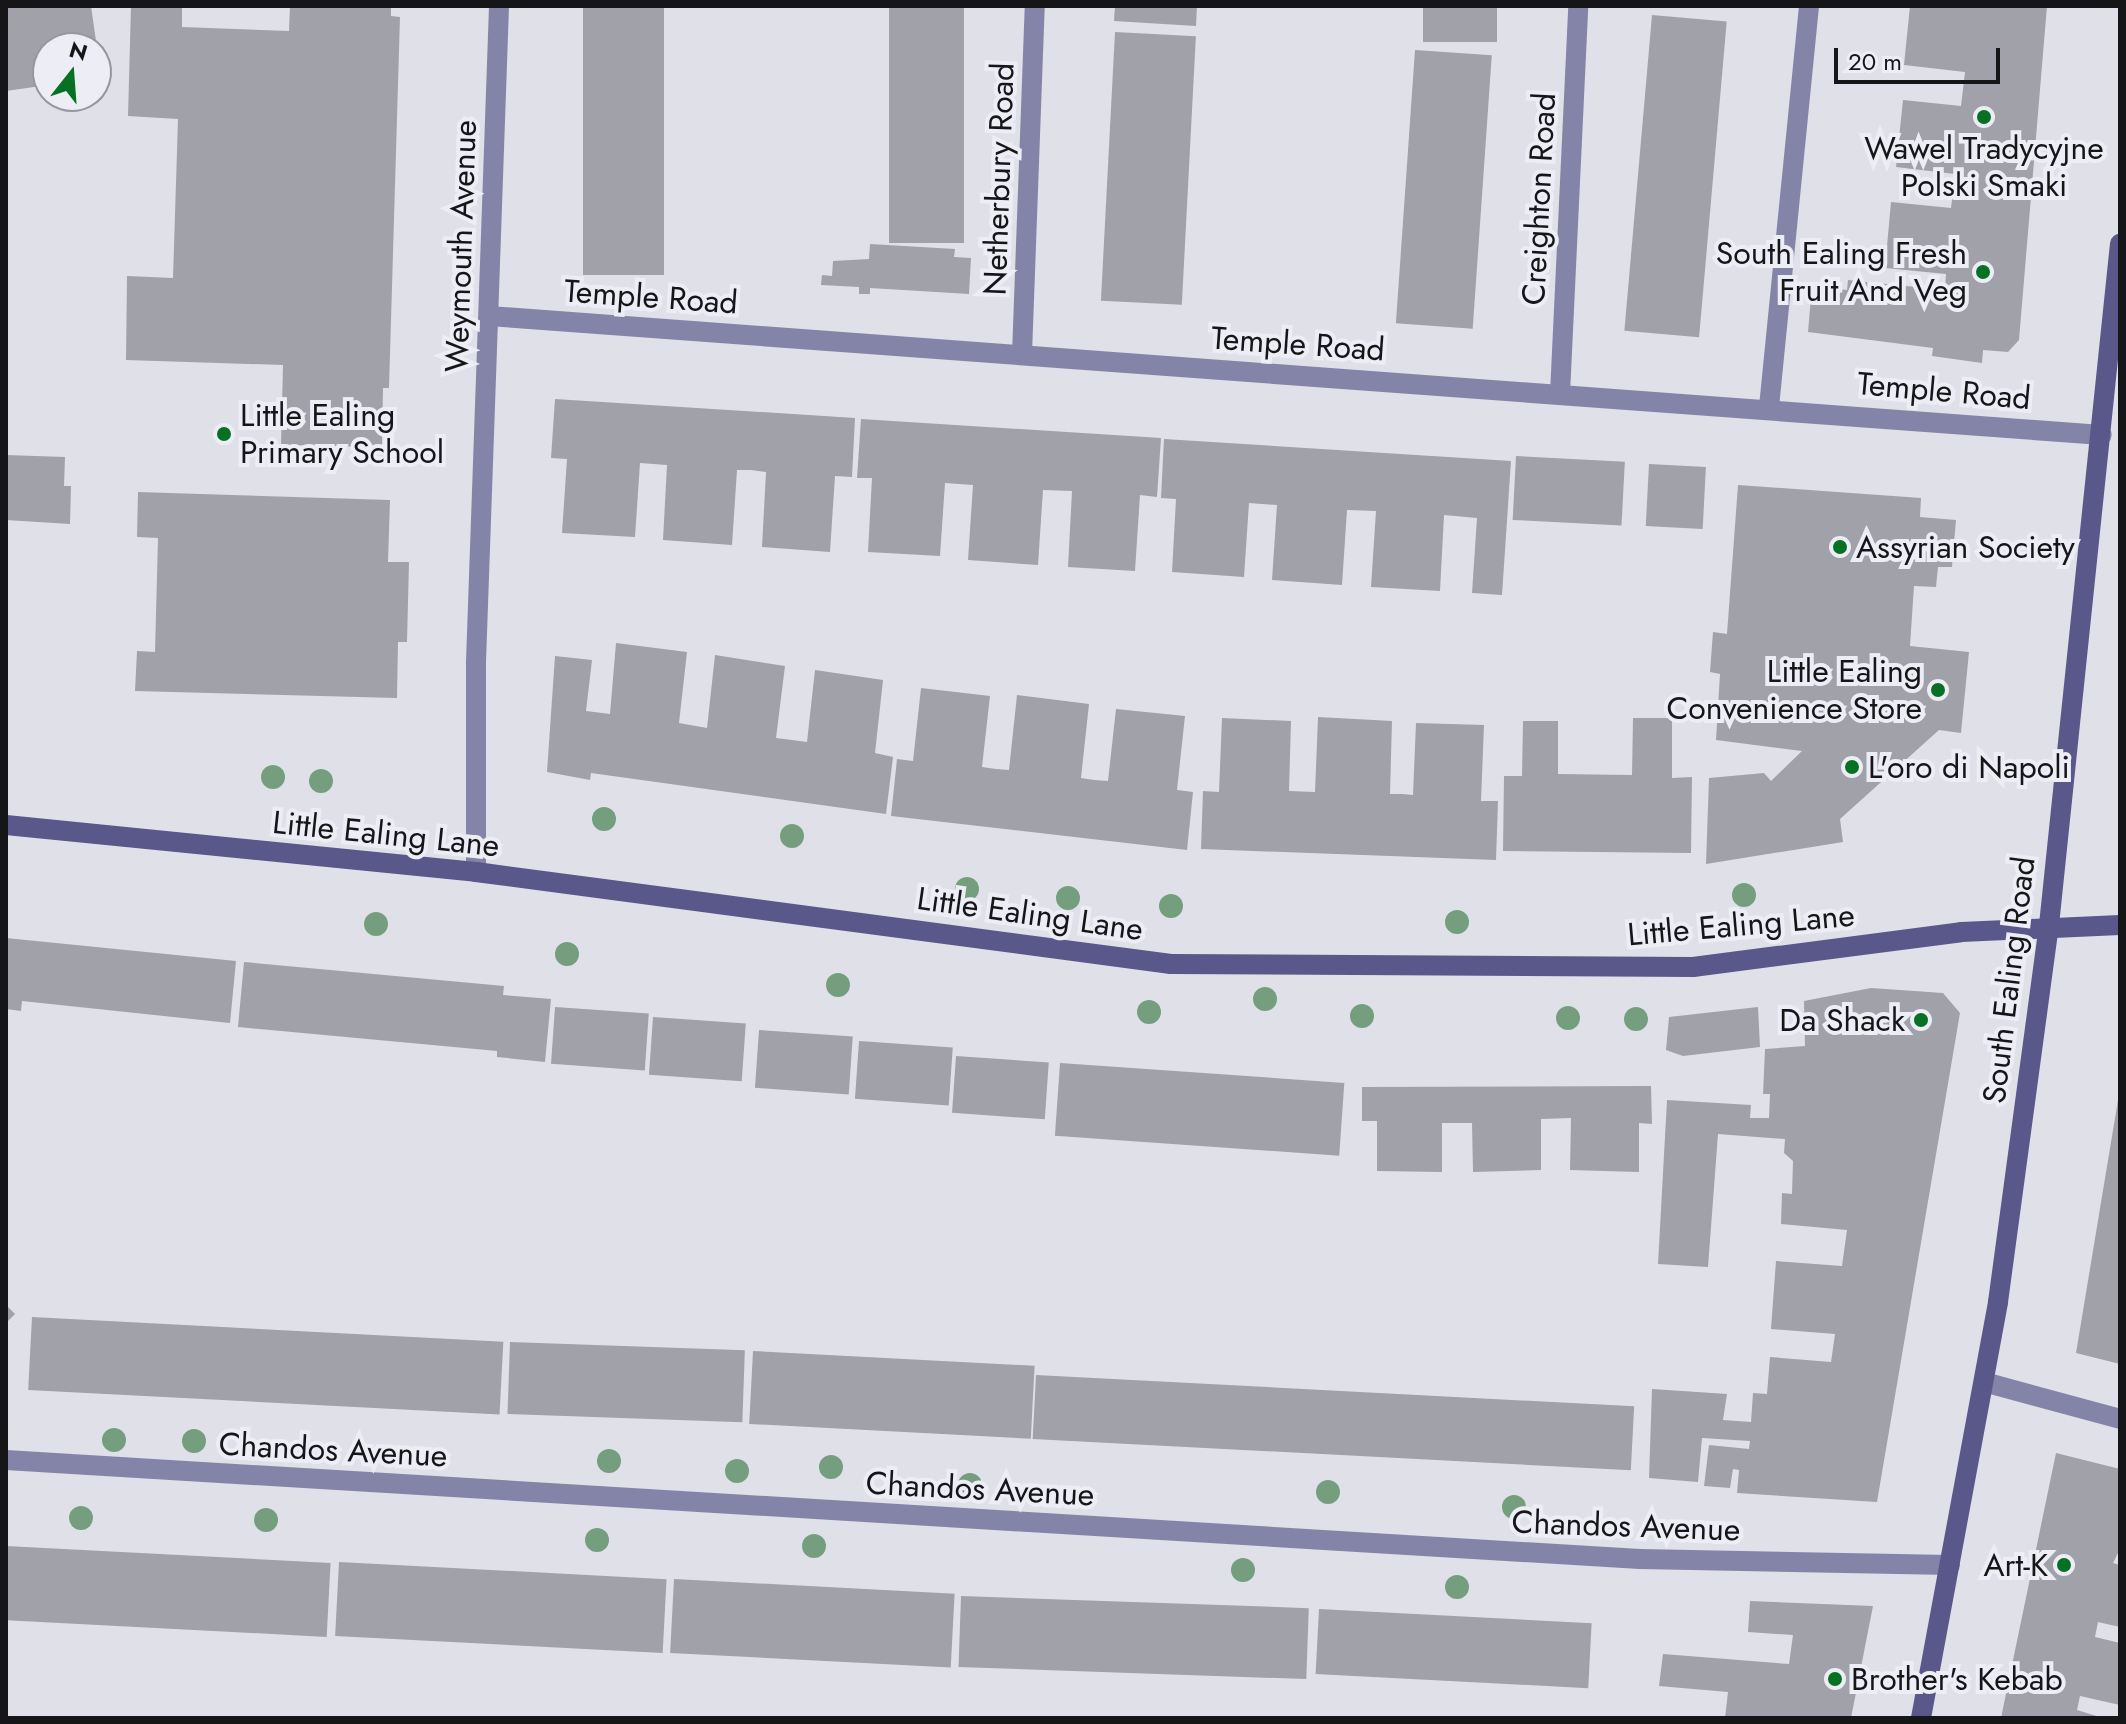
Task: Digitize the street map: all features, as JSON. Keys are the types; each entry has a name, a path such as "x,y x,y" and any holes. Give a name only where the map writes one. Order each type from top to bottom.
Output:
{"main road":[{"name":"South Ealing Road","path":"1921,1718 1984,1382 2049,925 2102,435 2114,376 2120,244"},
{"name":"Little Ealing Lane","path":"6,825 476,872 1171,964 1693,967 2049,925 2120,925"}],"street":[{"name":"Weymouth Avenue","path":"476,872 476,662 499,6"},
{"name":"Netherbury Road","path":"1022,354 1035,6"},
{"name":"Creighton Road","path":"1560,394 1578,6"},
{"path":"1769,407 1809,6"},
{"name":"Temple Road","path":"489,316 1769,407 2102,435"},
{"path":"1984,1382 2120,1419"},
{"name":"Chandos Avenue","path":"6,1460 1640,1559 1950,1565"}],"building":[{"path":"6,6 91,6 95,32 32,32 32,87 6,91"},
{"path":"131,6 182,6 182,27 289,31 290,6 391,6 391,16 400,17 389,388 383,388 382,447 281,445 283,365 126,360 127,276 173,278 178,119 128,116"},
{"path":"583,6 664,6 664,275 583,275"},
{"path":"889,6 964,6 964,243 889,243"},
{"path":"1115,6 1197,6 1196,26 1114,21"},
{"path":"1423,6 1497,6 1497,42 1423,42"},
{"path":"1910,6 2047,6 2019,340 2008,352 1983,350 1982,363 1932,356 1933,348 1808,332 1812,286 1847,290 1848,280 1945,290 1946,274 1885,268 1891,202 1951,208 1955,174 1896,167 1903,100 1961,106 1965,72 1904,65"},
{"path":"1652,15 1727,22 1699,337 1624,331"},
{"path":"1115,32 1196,36 1182,305 1101,301"},
{"path":"1415,50 1492,55 1473,329 1396,323"},
{"path":"870,244 955,249 954,257 971,258 969,294 870,288 870,294 859,294 859,287 821,285 822,275 832,276 833,261 869,259"},
{"path":"555,399 855,418 852,477 835,476 830,552 762,547 766,472 751,470 737,470 732,545 663,540 667,465 640,463 635,537 562,533 567,459 551,458"},
{"path":"861,419 1161,438 1157,497 1140,495 1135,571 1068,567 1072,491 1043,490 1038,565 968,560 973,485 945,483 940,556 868,552 872,478 857,478"},
{"path":"1164,439 1511,461 1502,595 1472,593 1477,518 1444,515 1440,591 1371,587 1376,511 1347,510 1342,585 1272,580 1277,505 1249,503 1244,577 1172,572 1176,499 1161,498"},
{"path":"6,455 65,457 64,486 71,486 70,524 6,520"},
{"path":"1516,456 1625,462 1622,526 1513,520"},
{"path":"1649,464 1706,467 1703,529 1646,526"},
{"path":"1738,485 1921,498 1920,517 1956,520 1952,567 1938,567 1936,587 1914,586 1910,646 1969,652 1961,733 1939,730 1840,819 1843,842 1706,864 1709,778 1764,773 1771,781 1802,751 1716,740 1720,674 1710,672 1713,632 1727,634"},
{"path":"138,492 390,500 388,562 409,562 407,642 398,642 397,698 135,691 137,651 155,652 158,538 137,537"},
{"path":"616,643 687,652 679,723 707,728 715,655 785,666 776,738 807,742 815,670 883,680 875,753 893,757 886,814 591,773 590,780 547,772 555,656 592,660 586,711 610,714"},
{"path":"921,688 990,696 982,767 996,769 1009,770 1017,695 1089,704 1081,778 1094,780 1108,781 1116,709 1185,716 1177,790 1193,792 1187,850 891,816 897,759 913,761"},
{"path":"1318,717 1392,721 1390,794 1413,795 1416,723 1484,725 1481,801 1498,801 1496,860 1201,849 1203,791 1219,792 1222,718 1291,721 1289,791 1315,792"},
{"path":"1633,718 1672,718 1672,778 1692,777 1691,853 1503,851 1504,776 1522,776 1523,721 1558,721 1558,774 1632,775"},
{"path":"6,938 236,961 230,1023 22,1001 21,1011 6,1009"},
{"path":"244,962 504,986 503,995 551,999 545,1062 497,1057 497,1051 238,1027"},
{"path":"1871,988 1943,993 1960,1013 1877,1502 1737,1493 1739,1470 1733,1469 1730,1488 1704,1486 1709,1445 1749,1449 1750,1441 1702,1438 1698,1482 1649,1478 1652,1389 1727,1394 1723,1420 1751,1422 1753,1393 1767,1394 1770,1357 1831,1362 1835,1334 1771,1329 1776,1261 1842,1266 1847,1230 1781,1224 1782,1193 1792,1194 1793,1161 1784,1153 1785,1139 1718,1134 1708,1267 1658,1264 1667,1100 1751,1105 1750,1118 1769,1118 1770,1094 1763,1094 1765,1049 1805,1046 1804,1001"},
{"path":"555,1007 649,1014 645,1070 551,1064"},
{"path":"1758,1007 1760,1047 1683,1056 1666,1050 1669,1017"},
{"path":"653,1017 746,1023 742,1081 649,1075"},
{"path":"759,1030 853,1037 849,1094 755,1088"},
{"path":"859,1041 953,1048 949,1105 855,1099"},
{"path":"956,1056 1049,1062 1045,1119 952,1113"},
{"path":"1060,1063 1344,1083 1339,1156 1055,1136"},
{"path":"1651,1086 1652,1124 1639,1123 1639,1172 1570,1170 1571,1118 1541,1119 1541,1170 1473,1172 1472,1123 1442,1123 1442,1172 1377,1171 1377,1121 1362,1121 1362,1087"},
{"path":"2120,1088 2120,1364 2076,1353"},
{"path":"6,1305 15,1314 6,1323"},
{"path":"32,1317 503,1342 500,1415 28,1390"},
{"path":"510,1342 745,1350 742,1422 507,1414"},
{"path":"753,1351 1035,1366 1031,1439 749,1424"},
{"path":"1036,1375 1634,1406 1631,1470 1033,1439"},
{"path":"2056,1453 2120,1469 2120,1549 2113,1563 2120,1565 2120,1627 2098,1622 2095,1637 2120,1643 2120,1705 2080,1696 2077,1710 2103,1718 2001,1718"},
{"path":"6,1546 331,1563 327,1637 6,1620"},
{"path":"339,1562 667,1579 663,1653 335,1636"},
{"path":"674,1579 955,1594 951,1668 670,1653"},
{"path":"961,1596 1309,1608 1306,1679 959,1667"},
{"path":"1750,1601 1873,1606 1851,1718 1725,1718 1728,1692 1659,1686 1663,1654 1789,1664 1793,1635 1748,1632"},
{"path":"1319,1609 1592,1623 1588,1688 1316,1674"}],"place":[{"name":"Wawel Tradycyjne Polski Smaki","path":"1984,117"},
{"name":"South Ealing Fresh Fruit And Veg","path":"1983,272"},
{"name":"Little Ealing Primary School","path":"224,434"},
{"name":"Assyrian Society","path":"1840,547"},
{"name":"Little Ealing Convenience Store","path":"1938,690"},
{"name":"L'oro di Napoli","path":"1852,767"},
{"name":"Da Shack","path":"1921,1020"},
{"name":"Art-K","path":"2064,1565"},
{"name":"Brother's Kebab","path":"1835,1679"}]}
